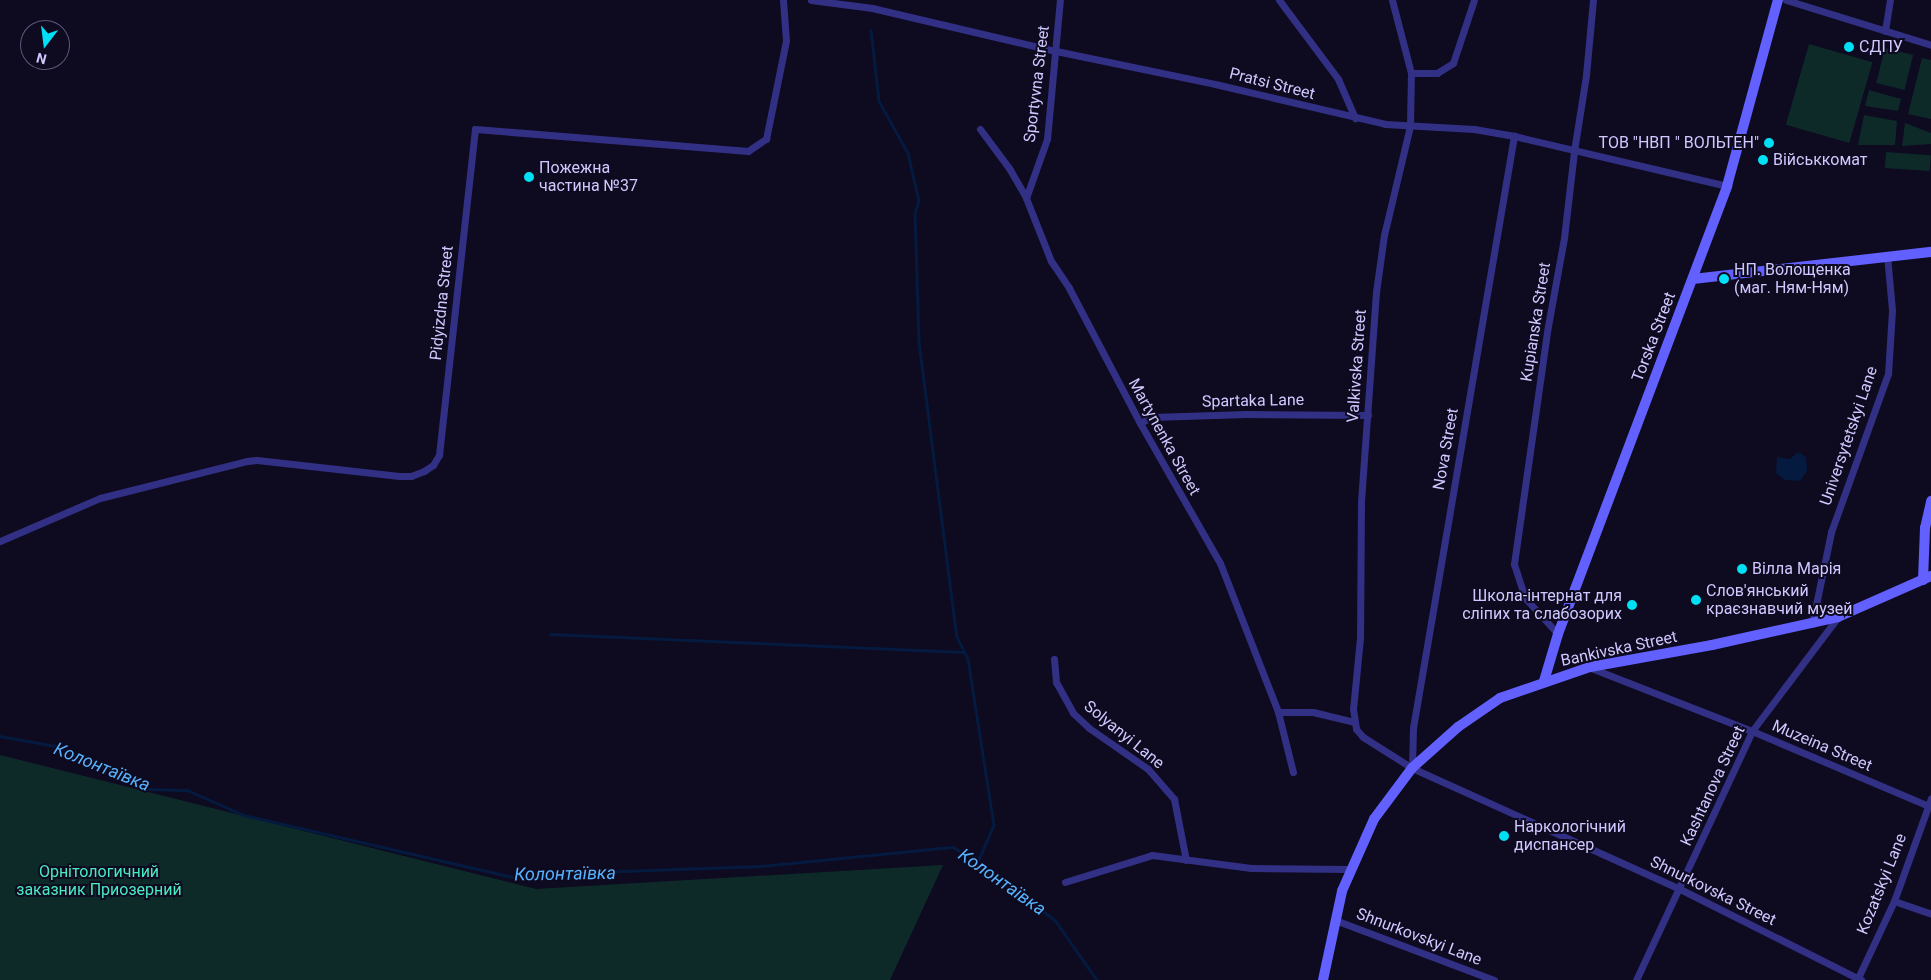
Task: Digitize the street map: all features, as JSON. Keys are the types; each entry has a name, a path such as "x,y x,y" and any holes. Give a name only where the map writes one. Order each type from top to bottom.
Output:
{"main road":[{"name":"Torska Street","path":"1544,681 1558,634 1727,186 1778,0"},
{"path":"1692,279 1887,255 1931,252"},
{"path":"1927,578 1925,528 1931,501"},
{"name":"Bankivska Street","path":"1323,980 1335,920 1351,869 1374,819 1412,768 1458,727 1500,698 1544,681 1590,667 1712,646 1838,617 1927,578"}],"street":[{"name":"Pidyizdna Street","path":"0,541 100,498 247,461 257,460 399,476 411,476 433,465 439,455 475,129 748,151 766,139 786,41 783,0"},
{"name":"Pratsi Street","path":"811,0 872,8 1056,51 1215,84 1355,118 1385,124 1474,129 1514,136 1727,186"},
{"name":"Sportyvna Street","path":"1026,198 1047,139 1060,0"},
{"path":"1279,0 1338,79 1355,118"},
{"name":"Valkivska Street","path":"1354,722 1360,638 1361,501 1376,292 1384,234 1410,126 1410,73 1392,0"},
{"path":"1410,73 1438,73 1453,63 1474,0"},
{"name":"Kupianska Street","path":"1558,634 1525,598 1514,564 1548,326 1564,238 1574,151 1586,75 1593,0"},
{"path":"1786,0 1931,45"},
{"path":"1884,31 1890,0"},
{"name":"Martynenka Street","path":"980,129 1009,168 1026,198 1051,261 1069,288 1140,423 1220,563 1278,712 1293,772"},
{"name":"Nova Street","path":"1412,768 1413,728 1514,136"},
{"name":"Universytetskyi Lane","path":"1812,624 1831,532 1888,374 1892,310 1887,255"},
{"name":"Spartaka Lane","path":"1140,423 1152,417 1246,414 1368,415"},
{"name":"Kashtanova Street","path":"1636,980 1752,731 1838,617"},
{"name":"Solyanyi Lane","path":"1054,659 1056,682 1073,713 1089,728 1148,769 1174,800 1186,860"},
{"name":"Muzeina Street","path":"1590,667 1930,803"},
{"path":"1278,712 1313,712 1354,722"},
{"name":"Shnurkovska Street","path":"1354,722 1363,737 1412,768 1680,889 1858,979"},
{"name":"Kozatskyi Lane","path":"1858,979 1894,901 1930,803"},
{"path":"1065,882 1152,855 1272,869 1351,869"},
{"path":"1894,901 1931,914"},
{"name":"Shnurkovskyi Lane","path":"1335,920 1494,980"}],"green space":[{"path":"1809,44 1872,62 1849,143 1786,125"},
{"path":"1885,48 1913,55 1904,90 1876,83"},
{"path":"1922,58 1931,60 1931,119 1908,114"},
{"path":"1869,90 1901,99 1898,111 1865,106"},
{"path":"1864,115 1897,121 1895,145 1858,145"},
{"path":"1905,123 1931,133 1931,144 1902,146"},
{"path":"1886,152 1931,155 1930,171 1885,168"},
{"name":"Орнiтологичний заказник Приозерний","path":"0,755 536,889 943,865 890,980 0,980"}],"water":[{"path":"1798,452 1806,457 1807,471 1800,481 1785,480 1776,473 1777,457 1790,459"}],"waterway":[{"path":"871,30 879,101 908,153 919,201 915,213 919,342 957,637 968,659 994,825 978,862"},
{"path":"550,634 964,652"},
{"name":"Колонтаївка","path":"0,736 55,746 149,789 187,790 244,815 517,878 569,873 761,866 953,847 978,862 1055,920 1097,980"}],"place":[{"name":"СДПУ","path":"1849,47"},
{"name":"ТОВ \"НВП \" ВОЛЬТЕН\"","path":"1769,143"},
{"name":"Військкомат","path":"1763,160"},
{"name":"Пожежна частина №37","path":"529,177"},
{"name":"НП. Волощенка (маг. Ням-Ням)","path":"1724,279"},
{"name":"Вілла Марія","path":"1742,569"},
{"name":"Слов'янський краєзнавчий музей","path":"1696,600"},
{"name":"Школа-інтернат для сліпих та слабозорих","path":"1632,605"},
{"name":"Наркологічний диспансер","path":"1504,836"}]}
